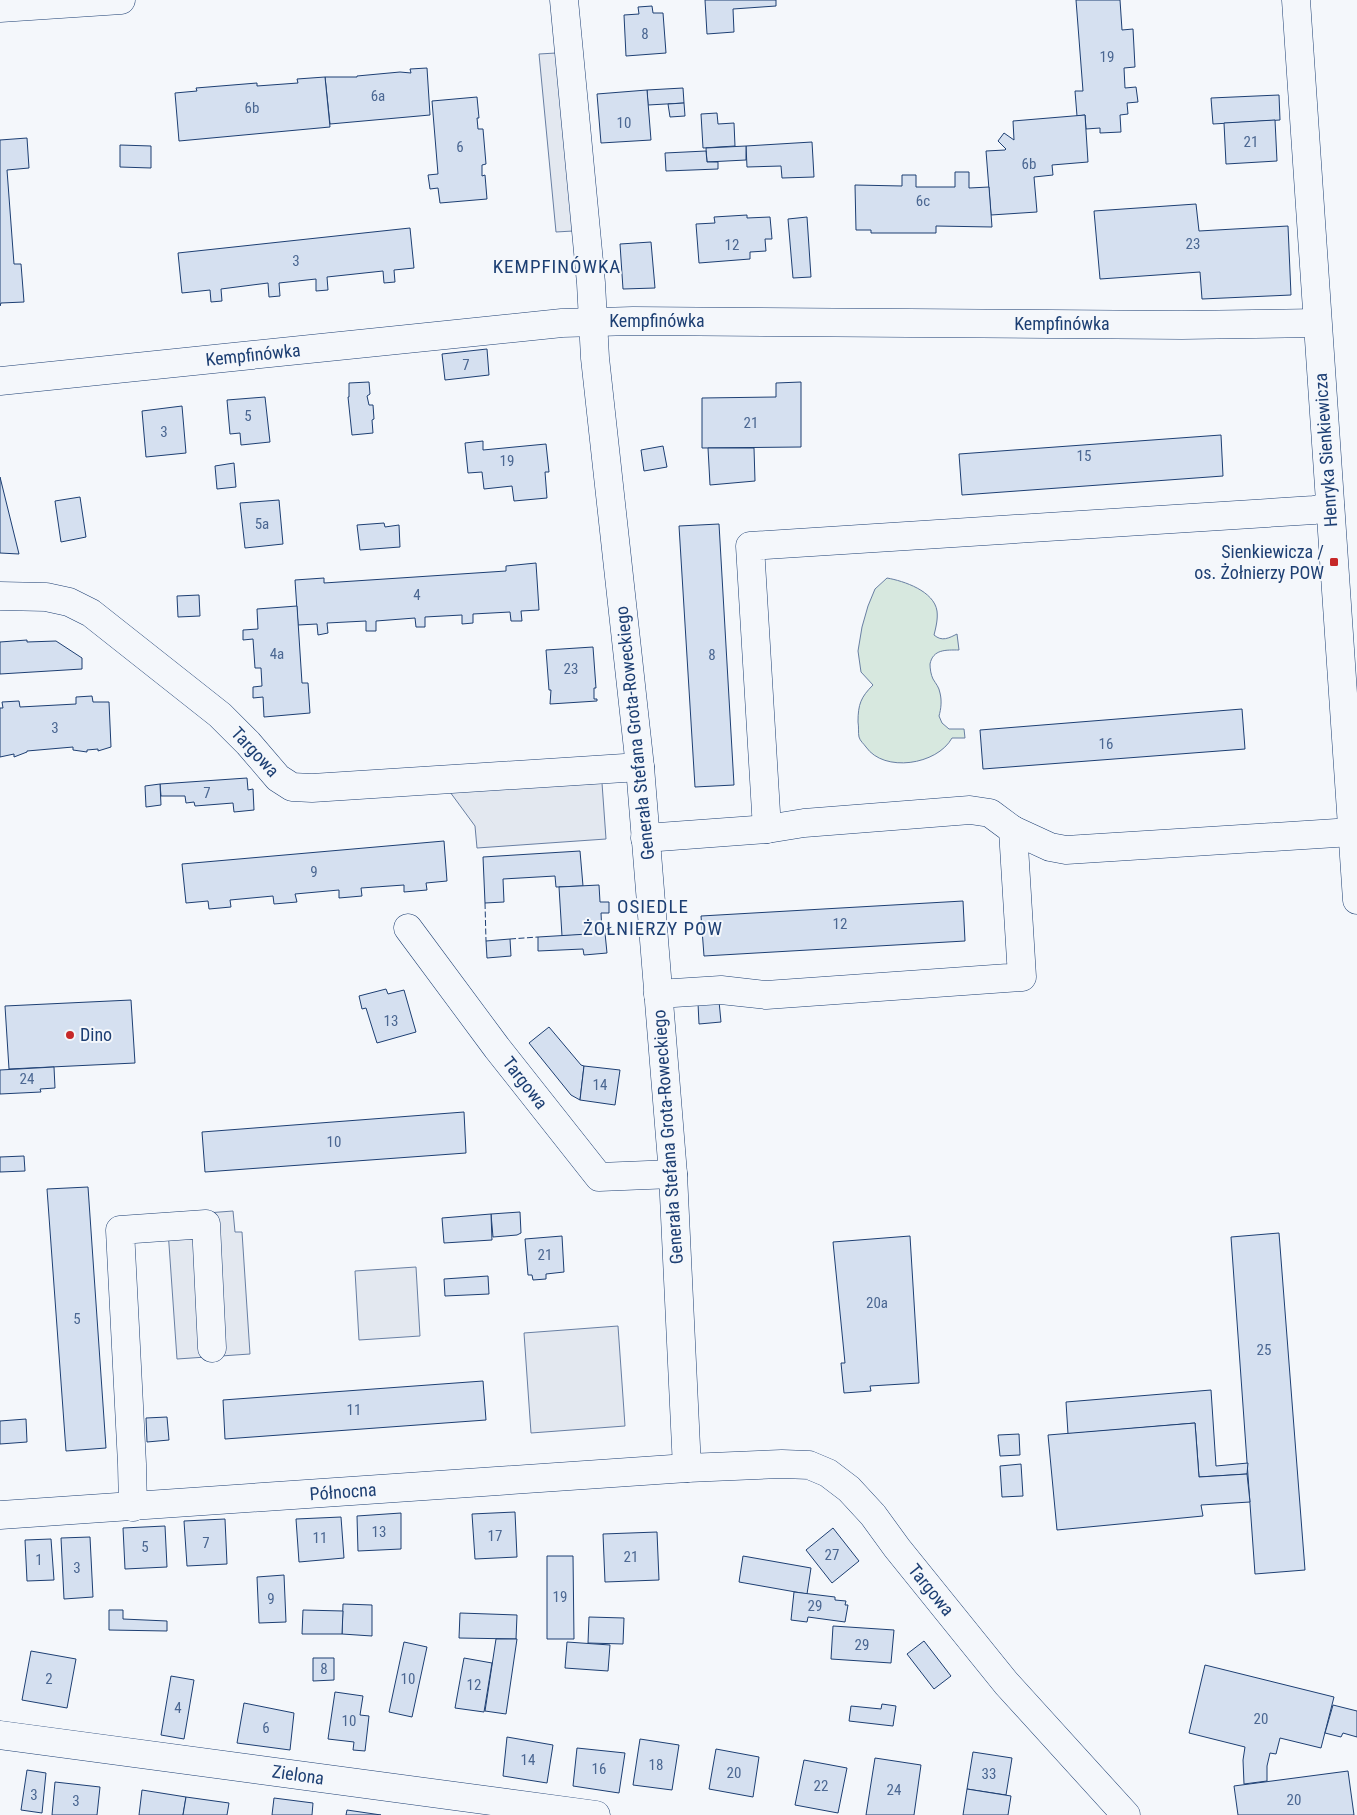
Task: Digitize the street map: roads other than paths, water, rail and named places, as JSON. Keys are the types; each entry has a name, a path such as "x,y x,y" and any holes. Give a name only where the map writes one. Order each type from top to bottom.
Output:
{"street":[{"path":"0,8 121,0"},
{"name":"Generała Stefana Grota-Roweckiego","path":"564,0 595,358 640,767 673,1174 687,1468"},
{"name":"Henryka Sienkiewicza","path":"1296,0 1357,900"},
{"name":"Kempfinówka","path":"0,381 593,321 1172,325 1317,323"},
{"path":"767,829 750,546 1314,510 1330,507"},
{"name":"Targowa","path":"0,596 46,597 69,602 91,613 220,715 248,743 278,778 292,786 312,788 640,767"},
{"path":"645,838 767,829 804,823 970,810 990,813 1013,830 1050,847 1066,850 1352,832"},
{"path":"658,994 721,990 766,995 1022,978 1013,830"},
{"name":"Targowa","path":"408,928 497,1048 599,1177 673,1174"},
{"path":"133,1507 120,1230 206,1224 212,1348"},
{"name":"Targowa","path":"687,1468 782,1464 808,1465 828,1473 849,1489 873,1515 897,1548 1006,1683 1126,1815"},
{"name":"Północna","path":"0,1515 687,1468"},
{"name":"Zielona","path":"0,1736 596,1815"}],"place":[{"name":"Sienkiewicza / os. Żołnierzy POW","path":"1334,562"},
{"name":"Dino","path":"70,1035"}],"district":[{"name":"KEMPFINÓWKA","path":"557,266"},
{"name":"OSIEDLE ŻOŁNIERZY POW","path":"653,917"}]}
